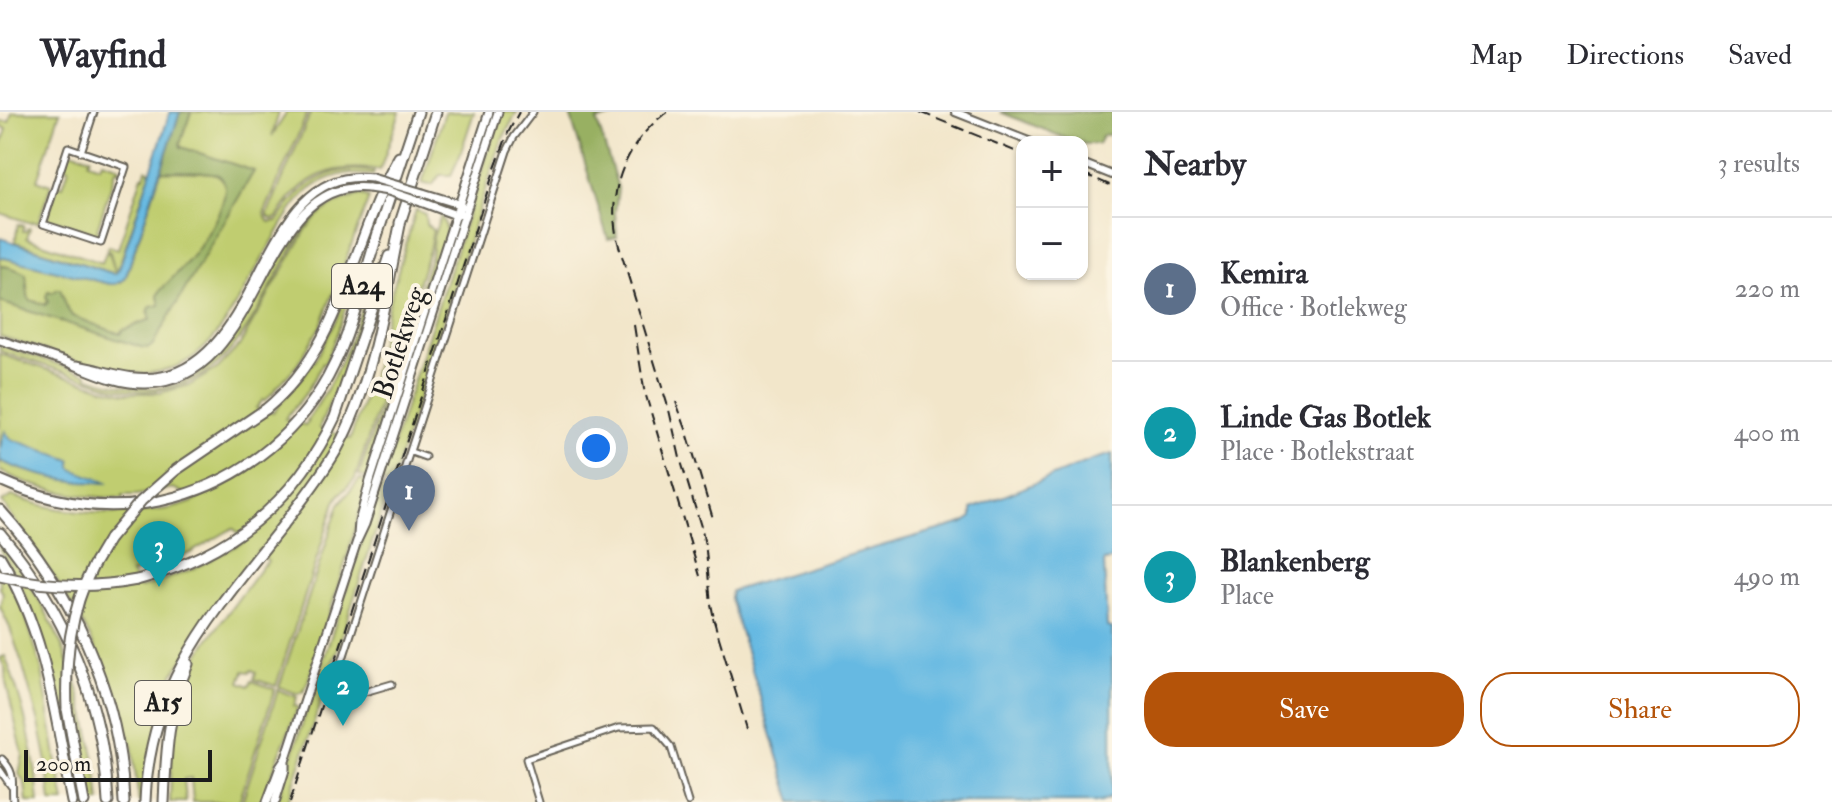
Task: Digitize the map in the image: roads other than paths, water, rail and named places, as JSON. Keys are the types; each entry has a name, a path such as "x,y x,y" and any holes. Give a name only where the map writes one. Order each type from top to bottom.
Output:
{"highway":[{"name":"A24","path":"0,480 52,500 90,506 138,506 184,495 221,481 277,442 308,409 341,350 418,112"},
{"name":"A24","path":"0,576 67,587 137,580 207,555 239,535 275,506 315,455 329,430 349,380 436,112"},
{"name":"A24","path":"84,802 65,682 68,640 78,602 93,566 109,539 141,501 176,470 280,398 298,377 327,332 384,183 409,141"},
{"name":"A15","path":"145,802 152,745 164,701 182,662 328,463 344,435 367,376 401,220"},
{"name":"A15","path":"0,510 28,542 59,590 88,646 113,725 124,802"},
{"name":"A15","path":"0,533 46,596 74,651 97,722 108,802"},
{"path":"0,557 28,609 36,631 49,681 72,802"},
{"name":"A15","path":"164,802 167,735 177,692 190,659 214,615"}],"main road":[{"name":"Botlekweg","path":"357,541 370,481 489,112"},
{"name":"Botlekweg","path":"275,802 286,758 498,112"},
{"path":"0,340 104,378 131,384 173,380 197,369 216,352 230,334 282,244 299,219 319,198 338,189 369,188 422,198 459,204 467,211 456,215 422,198 372,178 335,180 305,200 227,329 211,349 190,365 161,376 136,378 67,363"},
{"name":"Botlekweg","path":"267,802 286,758"}],"street":[{"path":"81,152 94,112"},
{"path":"392,684 329,702 505,157 514,137 533,112"},
{"path":"955,112 1016,136"},
{"path":"68,147 81,152 126,167 101,243 43,224 68,147"},
{"path":"1088,165 1112,175"},
{"path":"411,452 425,457"},
{"path":"539,802 526,759 619,728 654,727 671,747 688,802"},
{"path":"2,759 14,777 13,802"},
{"path":"0,770 12,787"}],"water":[{"path":"170,112 180,112 125,279 110,284 0,257 0,238 115,274"},
{"path":"5,431 11,439 71,460 74,470 109,483 53,478 0,461"},
{"path":"1112,454 1112,560 1104,561 1107,627 1112,628 1112,797 1101,802 792,802 730,598 731,591 963,523 972,517 972,509"}],"railway":[{"path":"290,802 494,171 519,112"},
{"path":"667,112 652,125 629,155 617,189 615,227 702,530 716,628"},
{"path":"920,112 1016,152"},
{"path":"1088,176 1112,186"},
{"path":"634,325 644,389 700,576"},
{"path":"676,402 714,522"},
{"path":"713,618 747,729"}],"place":[{"name":"Kemira","path":"409,531"},
{"name":"Blankenberg","path":"159,587"},
{"name":"Linde Gas Botlek","path":"343,726"}]}
